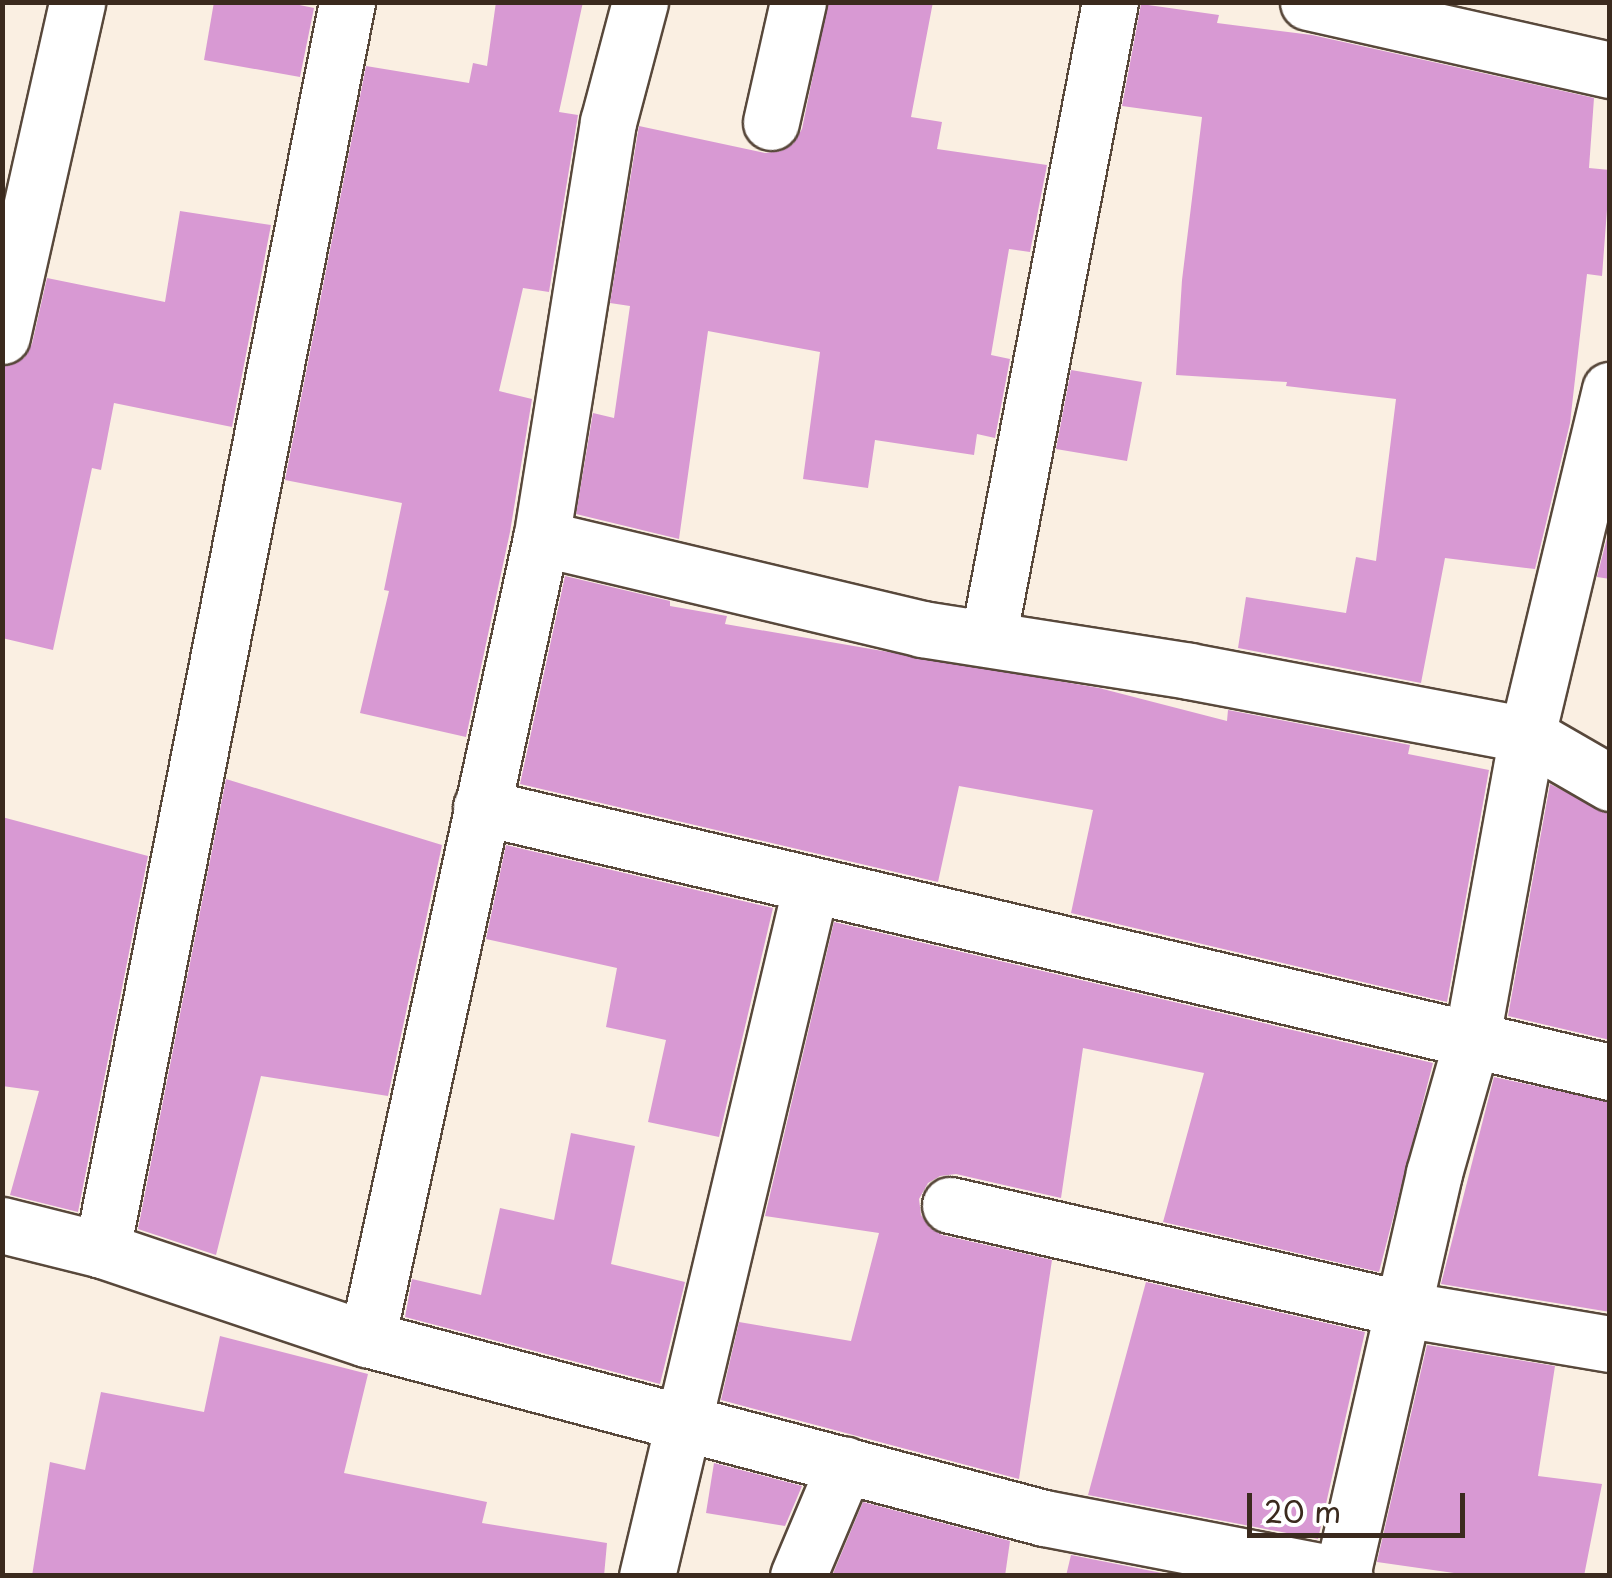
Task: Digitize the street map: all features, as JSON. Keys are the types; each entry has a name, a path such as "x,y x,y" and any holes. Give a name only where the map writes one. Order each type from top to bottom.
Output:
{"street":[{"path":"2,336 78,2"},
{"path":"102,1250 347,2"},
{"path":"366,1339 541,538 608,122 640,2"},
{"path":"772,122 798,2"},
{"path":"988,639 1110,2"},
{"path":"1308,2 1610,70"},
{"path":"2,1225 102,1250 366,1339 1044,1518 1343,1575 1403,1309 1471,1043 1527,735 1610,390"},
{"path":"541,538 922,629 1527,735 1610,782"},
{"path":"481,807 1471,1043 1610,1072"},
{"path":"647,1576 812,884"},
{"path":"950,1205 1403,1309 1610,1344"},
{"path":"798,1576 845,1465"}],"building":[{"path":"214,2 285,2 314,8 300,77 204,60"},
{"path":"496,2 583,2 559,112 578,115 549,292 523,288 499,391 532,399 510,532 466,737 360,713 389,591 384,590 402,503 285,480 366,66 469,83 473,63 487,66"},
{"path":"828,2 933,2 911,117 942,122 937,149 1047,165 1030,252 1009,249 991,355 1010,359 995,438 977,434 974,455 875,440 868,488 803,479 820,352 708,331 679,539 576,514 593,413 614,418 630,306 610,303 639,126 765,153 793,144 802,129"},
{"path":"1141,4 1219,15 1217,23 1312,35 1594,98 1589,168 1610,170 1602,276 1587,274 1570,423 1535,569 1445,558 1421,683 1238,648 1246,597 1346,613 1356,557 1376,561 1396,399 1286,386 1287,382 1176,375 1182,280 1202,117 1122,106"},
{"path":"180,211 271,225 232,427 114,403 101,470 92,468 53,650 2,638 2,366 24,358 32,344 47,278 165,302"},
{"path":"1071,370 1142,382 1127,461 1056,449"},
{"path":"1610,526 1610,579 1597,577"},
{"path":"565,576 670,601 670,606 727,616 725,624 1099,688 1227,721 1228,710 1410,745 1408,754 1489,770 1447,1002 1071,913 1093,810 959,786 938,882 520,784"},
{"path":"226,779 442,845 388,1096 261,1076 216,1255 138,1229"},
{"path":"1550,784 1610,814 1610,1040 1508,1016"},
{"path":"2,817 148,856 78,1212 10,1195 39,1091 2,1086"},
{"path":"506,845 773,908 719,1137 648,1122 666,1040 606,1027 617,968 486,939"},
{"path":"834,922 1433,1063 1379,1272 1163,1222 1204,1073 1083,1048 1061,1198 956,1174 928,1183 919,1199 921,1215 930,1228 942,1235 1052,1260 1019,1479 721,1400 739,1322 851,1341 879,1233 765,1216"},
{"path":"1494,1077 1610,1102 1610,1312 1441,1284"},
{"path":"571,1133 635,1146 611,1264 685,1282 660,1384 405,1317 412,1279 481,1295 500,1208 554,1220"},
{"path":"1146,1282 1365,1332 1318,1539 1088,1495"},
{"path":"220,1336 368,1374 344,1473 487,1502 482,1523 607,1543 604,1576 32,1576 50,1462 85,1470 101,1392 204,1412"},
{"path":"1427,1345 1555,1366 1538,1476 1602,1484 1584,1576 1475,1576 1377,1562"},
{"path":"714,1463 802,1486 785,1526 706,1513"},
{"path":"863,1502 1010,1541 1005,1576 832,1576"},
{"path":"1071,1555 1177,1576 1066,1576"}]}
